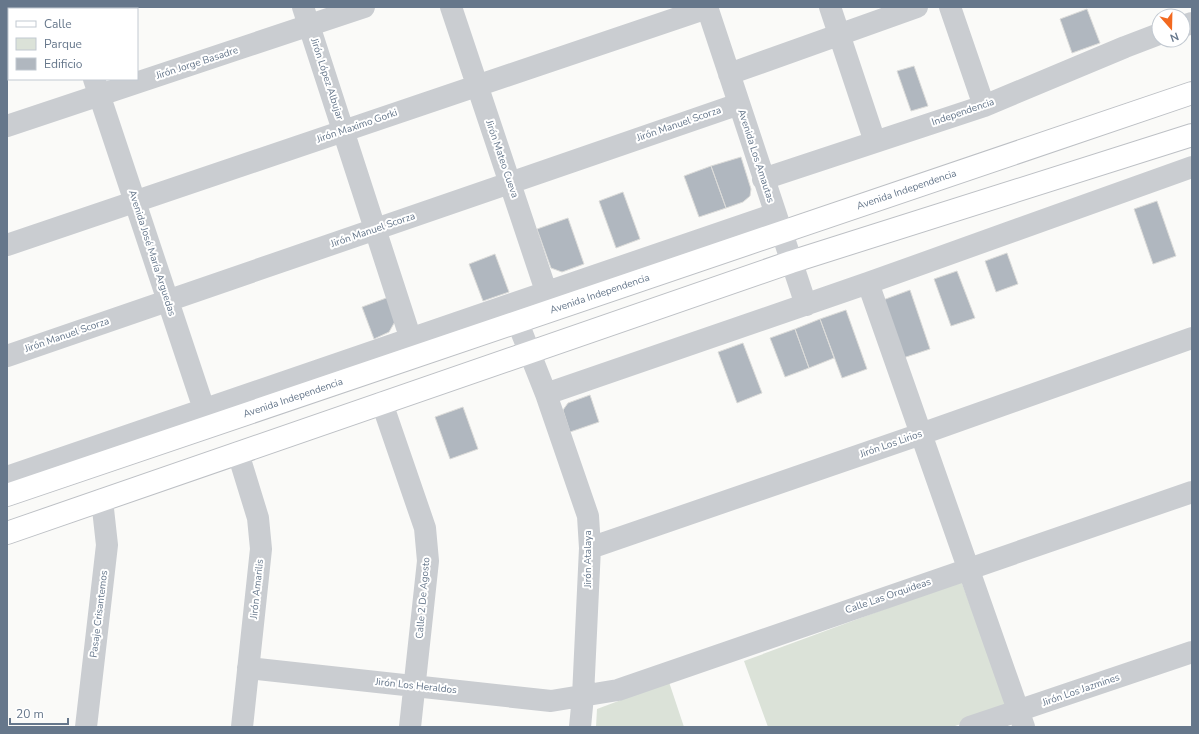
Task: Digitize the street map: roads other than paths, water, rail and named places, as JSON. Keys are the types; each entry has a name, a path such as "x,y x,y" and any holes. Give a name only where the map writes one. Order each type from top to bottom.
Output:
{"main road":[{"name":"Avenida Independencia","path":"7,495 207,418 414,347 518,323 550,302 778,223 1192,93"},
{"path":"7,533 791,262 1192,134"}],"street":[{"name":"Jirón Jorge Basadre","path":"138,73 306,16 364,7"},
{"name":"Jirón Mateo Cueva","path":"451,7 550,302"},
{"name":"Jirón Maximo Gorki","path":"7,245 707,7"},
{"name":"Avenida Los Amautas","path":"707,7 806,305"},
{"path":"830,7 875,142"},
{"path":"729,74 917,7"},
{"path":"950,7 984,106"},
{"name":"Jirón López Albujar","path":"306,16 414,347"},
{"name":"Independencia","path":"764,179 984,106 1151,37"},
{"name":"Jirón Jorge Basadre","path":"7,126 97,87 118,80"},
{"name":"Avenida José María Arguedas","path":"97,87 207,418"},
{"name":"Jirón Manuel Scorza","path":"7,356 739,104"},
{"path":"546,394 806,305 1192,167"},
{"path":"868,283 1021,719"},
{"name":"Avenida Independencia","path":"414,347 550,302"},
{"name":"Jirón Atalaya","path":"518,323 546,394 588,516 590,548 583,696 580,727"},
{"name":"Jirón Los Lirios","path":"590,548 921,434 1192,338"},
{"name":"Calle 2 De Agosto","path":"382,404 425,528 428,561 410,727"},
{"name":"Avenida Independencia","path":"7,478 207,418"},
{"name":"Jirón Amarilis","path":"238,453 258,518 261,549 242,727"},
{"name":"Calle Las Orquideas","path":"583,696 618,690 1192,492"},
{"name":"Pasaje Crisantemos","path":"86,727 107,545 102,500"},
{"name":"Jirón Los Jazmines","path":"970,727 1021,719 1192,652"},
{"name":"Jirón Los Heraldos","path":"248,668 551,701 583,696"}]}
